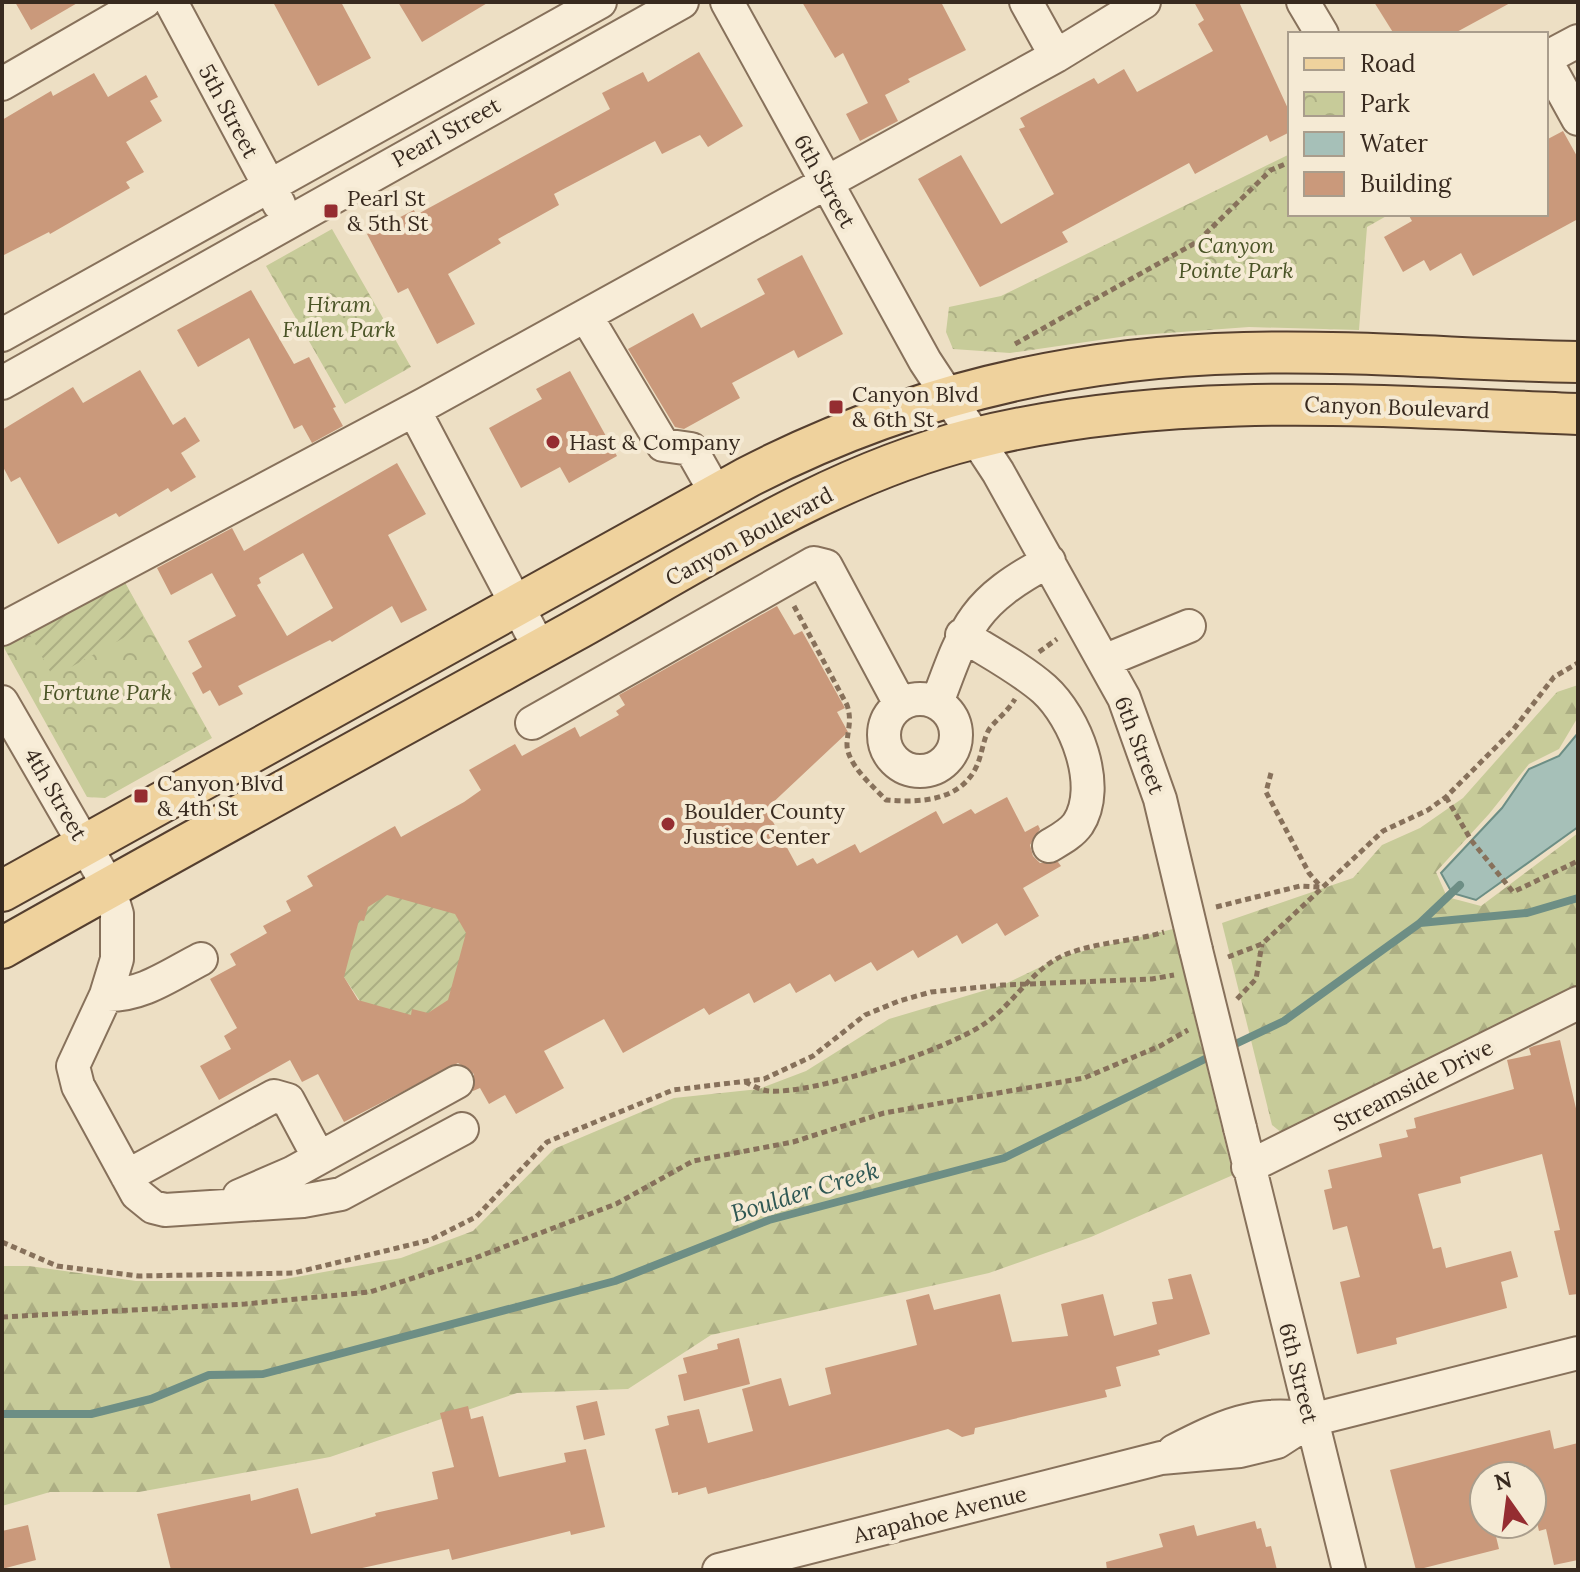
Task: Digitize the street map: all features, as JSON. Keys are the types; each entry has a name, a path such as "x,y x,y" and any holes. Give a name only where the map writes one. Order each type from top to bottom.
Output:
{"main road":[{"path":"2,891 717,495 818,443 946,396 1080,369 1179,356 1326,354 1578,362"},
{"name":"Canyon Boulevard","path":"2,948 802,505 934,449 1070,419 1217,405 1290,402 1578,414"}],"street":[{"path":"2,84 144,2"},
{"name":"5th Street","path":"171,2 287,220"},
{"name":"Pearl Street","path":"2,335 600,2"},
{"name":"Pearl Street","path":"2,383 287,220 682,2"},
{"name":"6th Street","path":"727,2 946,396 1049,561 1133,717 1150,763 1173,845 1248,1167 1349,1570"},
{"path":"1026,2 1056,56"},
{"path":"2,629 586,316 1056,56 1144,2"},
{"path":"1303,2 1321,32"},
{"path":"1548,59 1578,41"},
{"path":"1548,64 1578,119"},
{"path":"586,316 663,445 691,449 717,495"},
{"path":"414,410 540,649"},
{"path":"937,703 962,635 994,594 1049,561"},
{"path":"532,723 814,563 826,566 900,704"},
{"path":"1104,661 1189,626"},
{"path":"962,635 1043,688 1070,726 1086,773 1087,803 1077,824 1049,846"},
{"path":"915,699 937,703 952,719 956,738 952,751 939,766 918,771 900,765 885,746 885,724 900,704 915,699"},
{"name":"4th Street","path":"2,702 109,887 117,914 119,941 106,995 73,1066 78,1086 127,1176"},
{"path":"106,995 140,991 201,959"},
{"name":"Streamside Drive","path":"1248,1167 1578,1003"},
{"path":"221,1203 319,1158 457,1082"},
{"path":"319,1158 288,1100 274,1096 127,1176 137,1194 153,1207 165,1210 221,1203 303,1201 341,1194 462,1129"},
{"name":"Arapahoe Avenue","path":"719,1570 1161,1458 1235,1423 1275,1414 1311,1420 1578,1353"}],"path":[{"path":"1008,348 1197,242 1271,170 1288,163"},
{"path":"1042,648 1058,638"},
{"path":"1232,1004 1256,979 1262,944 1383,831 1428,810 1446,797 1513,730 1554,677 1578,663"},
{"path":"1271,773 1266,792 1309,873 1321,887"},
{"path":"1446,797 1471,840 1513,892 1578,861"},
{"path":"1207,911 1300,886 1321,887"},
{"path":"1174,975 1152,979 1023,984 931,992 865,1015 813,1056 764,1079 742,1081 766,1091 815,1087 902,1060 981,1027 1023,984 1063,956 1262,944"},
{"path":"2,1317 245,1304 370,1292 475,1258 616,1204 693,1161 793,1142 884,1113 1084,1078 1160,1046 1196,1025"}],"green space":[{"name":"Canyon Pointe Park","path":"1288,155 1288,216 1386,216 1367,227 1359,330 1249,327 1127,336 1010,353 953,349 946,332 949,307 1001,296"},
{"name":"Hiram Fullen Park","path":"332,229 411,367 345,404 266,266"},
{"name":"Fortune Park","path":"123,579 212,738 105,798 87,797 3,646"},
{"path":"123,579 147,625 53,677 28,631"},
{"path":"1578,685 1578,717 1559,749 1529,764 1436,872 1447,897 1481,906 1578,833 1578,990 1287,1137 1272,1125 1222,923 1353,878 1382,845 1420,828 1463,798 1557,692"},
{"path":"401,843 517,963 405,1069 344,977 311,895"},
{"path":"1173,929 1233,1175 1091,1237 989,1273 711,1335 628,1389 517,1393 330,1457 139,1492 50,1492 2,1506 2,1266 29,1266 136,1281 274,1281 401,1258 473,1231 554,1149 674,1098 759,1089 806,1071 889,1019 1003,985 1063,956"}],"water":[{"path":"1578,733 1578,827 1476,900 1452,893 1441,873 1502,808 1529,769 1559,756"}],"building":[{"path":"15,2 79,2 31,30"},
{"path":"273,2 341,2 371,58 318,86"},
{"path":"398,2 489,2 422,42"},
{"path":"802,2 941,2 966,50 908,79 910,82 885,95 898,121 860,141 846,114 868,103 843,53 835,58"},
{"path":"1194,2 1239,2 1288,109 1288,133 1270,142 1267,135 1195,174 1189,163 1062,232 1068,242 980,287 918,179 961,155 1001,224 1054,194 1019,129 1025,127 1020,118 1094,78 1098,84 1124,69 1137,92 1213,51 1198,24 1204,20"},
{"path":"1374,2 1512,2 1457,32 1393,32"},
{"path":"699,52 743,126 708,147 700,135 662,154 655,141 554,194 559,205 498,239 501,243 448,274 475,324 437,344 408,288 398,293 367,234 414,210 416,215 610,109 602,93 643,72 648,82"},
{"path":"94,73 108,97 146,75 158,97 150,101 162,121 126,142 144,172 126,182 130,188 50,234 2,256 2,120 51,91 53,96"},
{"path":"1563,131 1578,158 1578,219 1473,276 1461,253 1430,271 1424,260 1403,272 1384,237 1412,221 1409,216 1548,216 1548,139"},
{"path":"802,255 843,334 798,358 794,350 732,383 740,398 684,429 675,427 628,349 693,313 701,328 765,294 757,279"},
{"path":"251,290 294,364 309,357 336,407 333,408 343,426 312,443 302,425 294,429 249,338 198,367 177,330"},
{"path":"140,370 173,425 185,417 200,441 181,453 196,477 171,492 168,488 119,517 116,513 58,544 20,477 11,482 2,465 2,430 73,387 83,403"},
{"name":"Hast & Company","path":"570,371 617,456 569,483 560,467 521,488 489,428 542,399 536,389"},
{"path":"397,463 426,514 388,535 427,610 401,623 392,606 332,642 330,640 238,686 243,694 219,706 210,690 203,694 192,673 202,667 188,641 236,616 212,573 171,595 157,568 232,528 244,551","holes":["303,553 333,608 287,636 257,585 261,583 259,578"]},
{"path":"777,606 794,635 802,631 845,708 837,712 848,732 766,809 797,866 813,858 817,864 855,844 860,853 936,811 943,824 971,809 975,814 1007,797 1025,832 1038,825 1040,829 1030,845 1033,856 1040,863 1058,862 1061,866 1023,888 1039,916 1005,936 997,923 962,944 957,935 918,958 913,950 877,971 871,962 835,982 830,974 796,993 790,983 754,1003 749,993 709,1015 704,1008 623,1053 604,1019 544,1051 564,1088 516,1114 505,1095 489,1104 480,1088 473,1091 474,1074 458,1063 344,1122 318,1074 302,1082 290,1060 219,1100 200,1066 231,1049 224,1036 237,1028 210,979 236,965 230,954 267,933 263,926 291,911 286,901 313,886 307,876 395,826 401,837 464,802 481,790 469,770 515,744 522,756 575,727 580,737 619,715 616,711 625,705 619,695","holes":["387,895 455,914 466,933 448,1000 428,1013 412,1009 411,1015 358,1000 344,977 359,920 364,921 368,907"]},
{"path":"1560,1040 1578,1117 1578,1294 1569,1295 1554,1231 1560,1230 1542,1154 1460,1177 1461,1183 1418,1194 1433,1249 1441,1247 1446,1268 1511,1251 1518,1277 1501,1282 1507,1308 1396,1338 1397,1344 1357,1354 1340,1282 1360,1277 1347,1226 1333,1230 1324,1190 1332,1188 1328,1170 1382,1157 1379,1144 1408,1137 1406,1130 1416,1128 1414,1118 1514,1089 1507,1060 1531,1055 1529,1048"},
{"path":"1191,1274 1210,1334 1158,1350 1160,1355 1116,1367 1121,1386 1105,1390 1107,1397 975,1428 974,1434 962,1437 948,1429 708,1494 706,1487 678,1495 678,1492 672,1493 655,1429 669,1425 667,1416 699,1409 708,1443 753,1431 742,1389 781,1378 789,1406 831,1394 825,1368 917,1345 906,1300 929,1294 934,1310 1000,1294 1012,1342 1068,1336 1061,1304 1103,1294 1114,1336 1157,1324 1152,1302 1173,1299 1168,1279"},
{"path":"739,1338 750,1384 684,1401 678,1375 687,1373 683,1358 718,1349 717,1344"},
{"path":"597,1401 605,1435 584,1440 576,1406"},
{"path":"468,1406 471,1419 483,1416 499,1477 566,1462 564,1453 586,1449 605,1527 571,1535 570,1531 452,1560 449,1549 353,1570 171,1570 157,1514 250,1494 251,1501 298,1488 311,1534 376,1516 375,1513 438,1499 432,1472 454,1467 440,1413"},
{"path":"1550,1430 1554,1449 1578,1443 1578,1560 1554,1565 1548,1538 1548,1460 1468,1460 1468,1540 1497,1540 1499,1549 1416,1570 1390,1470"},
{"path":"1255,1521 1257,1529 1261,1528 1266,1547 1271,1546 1277,1570 1107,1570 1106,1562 1163,1547 1159,1534 1194,1525 1197,1536"},
{"path":"28,1525 36,1560 2,1569 2,1531"}],"waterway":[{"path":"1420,923 1460,885"},
{"name":"Boulder Creek","path":"1227,1048 1284,1021 1420,923 1527,913 1578,898"},
{"name":"Boulder Creek","path":"2,1414 91,1414 151,1399 209,1375 263,1374 615,1281 769,1220 1004,1158 1215,1054"}],"place":[{"name":"Pearl St & 5th St","path":"331,211"},
{"name":"Canyon Blvd & 6th St","path":"836,407"},
{"name":"Hast & Company","path":"553,442"},
{"name":"Canyon Blvd & 4th St","path":"141,796"},
{"name":"Boulder County Justice Center","path":"668,824"}]}
